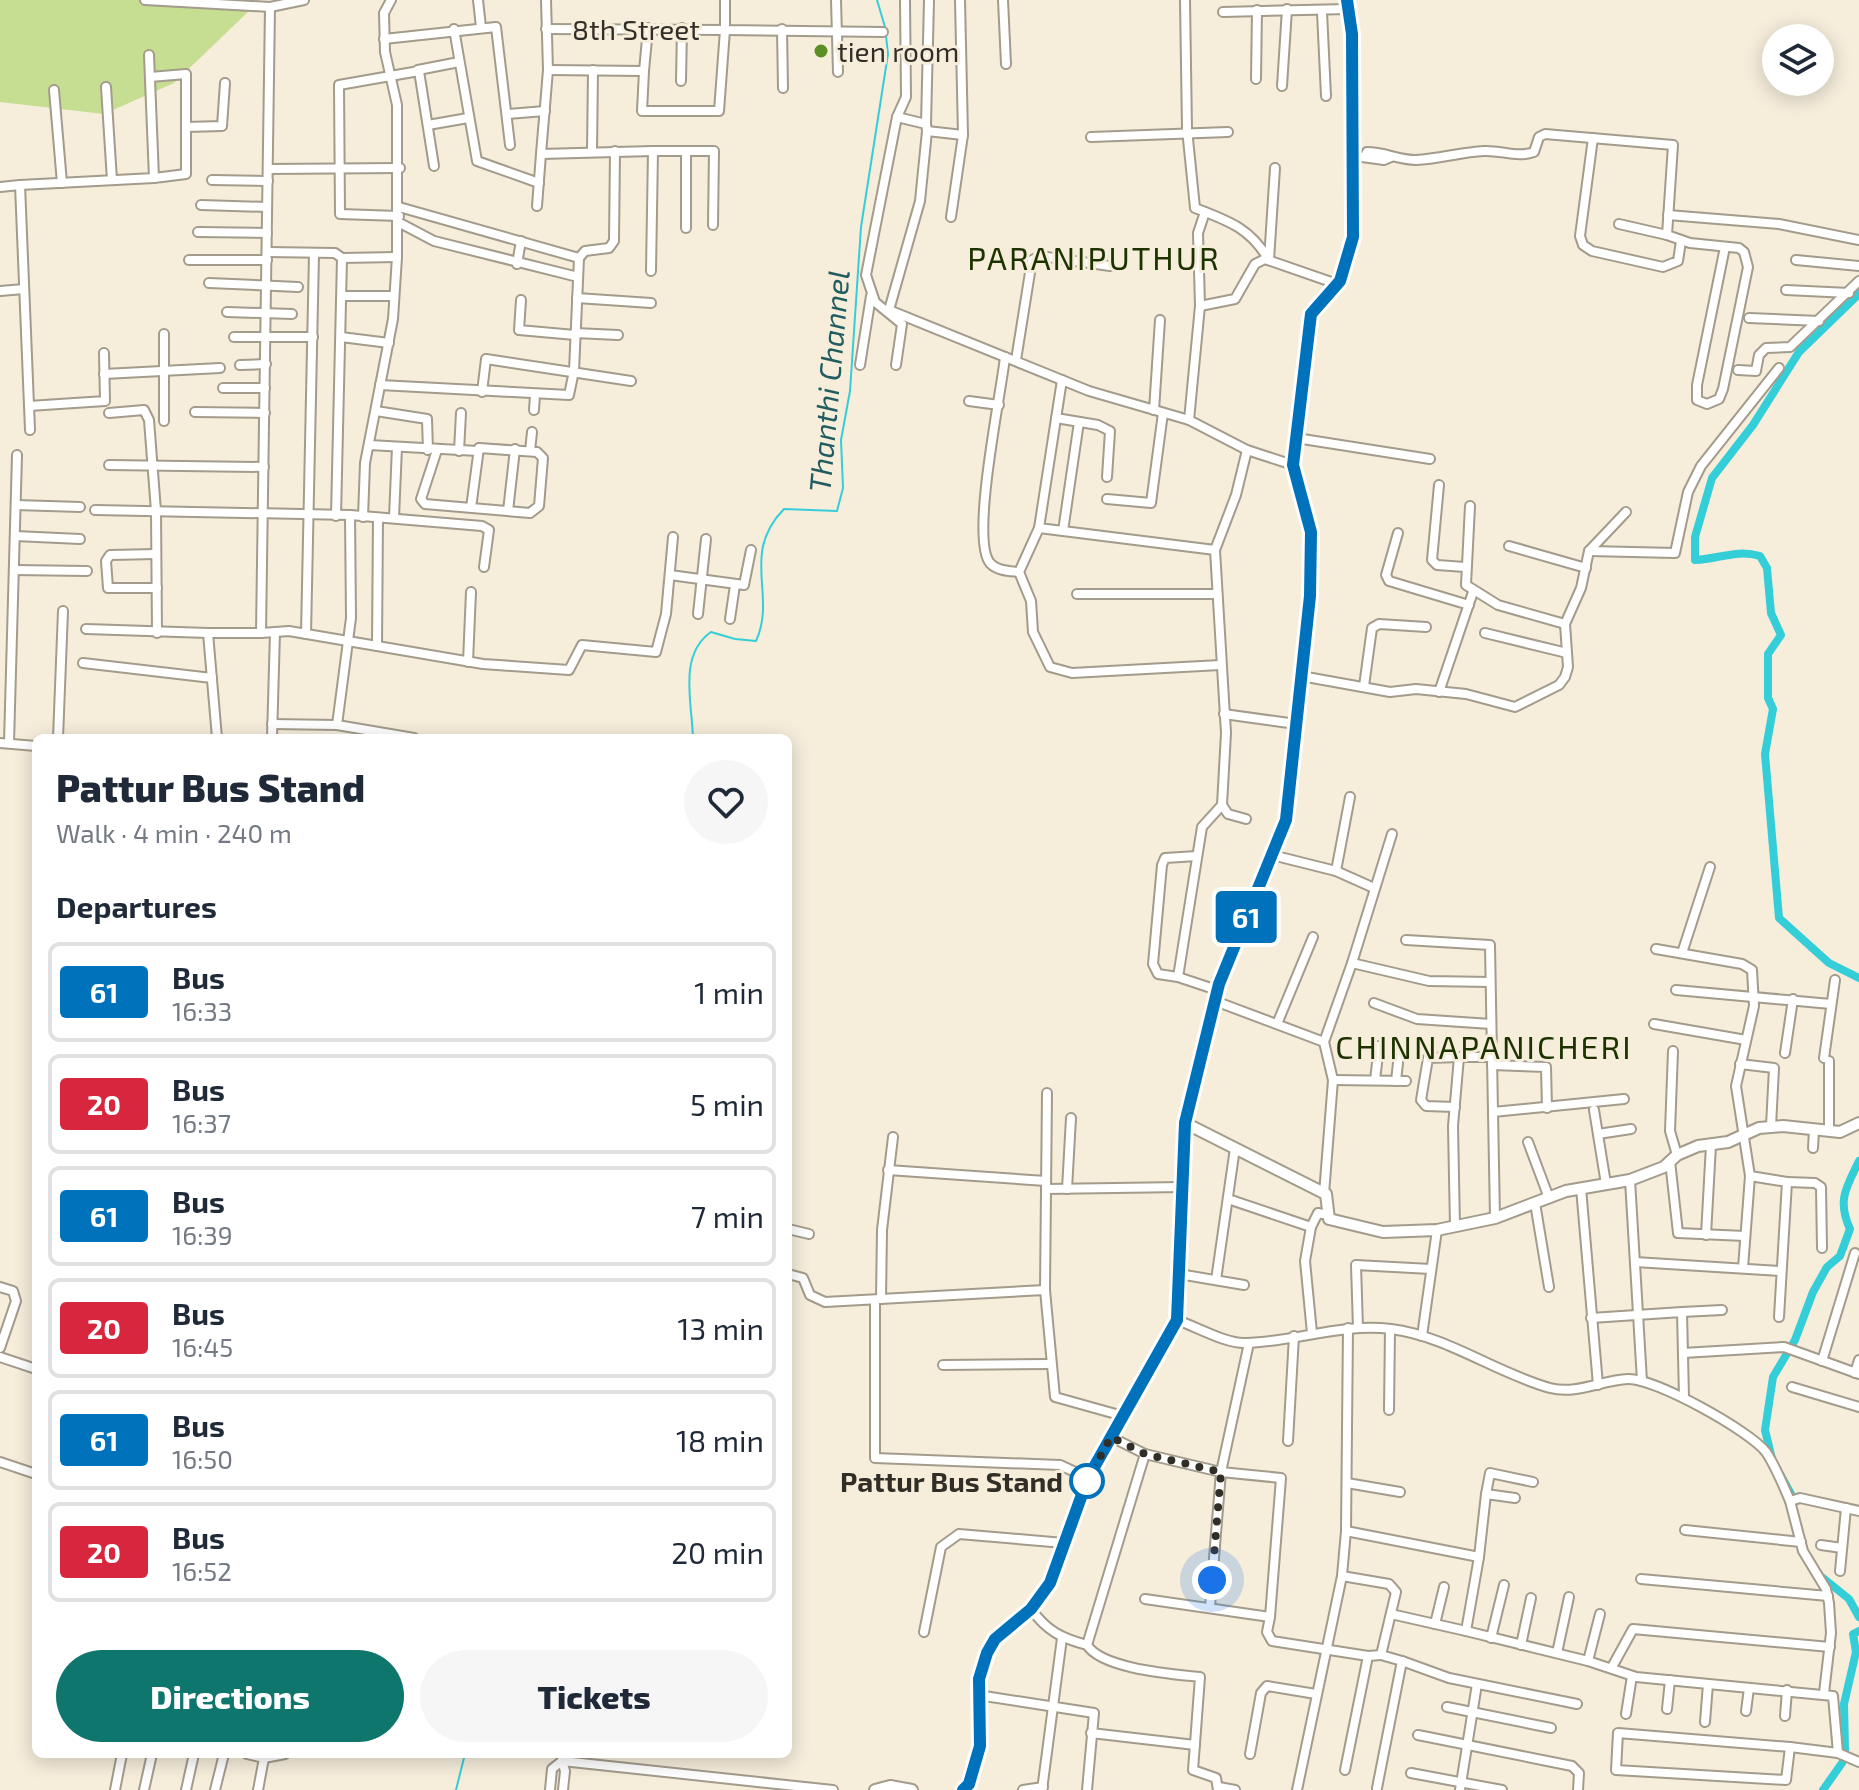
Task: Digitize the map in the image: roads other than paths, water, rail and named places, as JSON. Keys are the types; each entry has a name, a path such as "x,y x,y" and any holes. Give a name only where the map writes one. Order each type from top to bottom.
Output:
{"street":[{"path":"145,0 270,7 304,0"},
{"path":"363,517 369,445 389,343 397,257 400,168 397,105 384,39 385,9 393,0"},
{"path":"478,0 481,27"},
{"path":"537,206 548,70 546,0"},
{"path":"648,28 642,111 719,111 725,0"},
{"path":"836,0 838,72"},
{"path":"860,365 871,295 866,275 897,117 906,97 905,0"},
{"path":"889,310 920,201 926,128 929,0"},
{"path":"951,217 963,135 960,0"},
{"path":"1003,0 1006,64"},
{"path":"1185,0 1188,135 1195,208 1230,220 1249,232 1269,260 1337,284"},
{"path":"963,1790 969,1784 980,1746 979,1679 995,1639 1031,1609 1050,1583 1088,1478 1177,1320 1185,1123 1216,995 1286,820 1310,596 1311,532 1293,465 1311,314 1337,284 1353,237 1359,157 1352,34 1348,5 1322,12 1287,9 1223,12"},
{"path":"261,633 270,7"},
{"path":"1282,86 1287,9"},
{"path":"1256,79 1257,10"},
{"path":"1322,12 1326,96"},
{"path":"681,81 682,28"},
{"path":"454,29 477,161 539,183"},
{"path":"384,39 454,29 498,29 510,145"},
{"name":"8th Street","path":"546,29 883,32"},
{"path":"782,29 783,88"},
{"path":"149,55 154,178"},
{"path":"459,62 339,85 340,214 399,215 521,241 579,258"},
{"path":"418,70 434,166"},
{"path":"548,70 644,71"},
{"path":"592,152 593,70"},
{"path":"0,187 186,174 186,74 150,77"},
{"path":"186,127 222,126 225,83"},
{"path":"106,87 112,180"},
{"path":"54,90 62,183"},
{"path":"507,114 545,111"},
{"path":"897,117 926,128 963,135"},
{"path":"428,125 468,118"},
{"path":"1091,137 1228,132"},
{"path":"1359,157 1432,159 1482,151 1525,155 1534,152 1539,137 1545,134 1673,145 1667,235"},
{"path":"1593,138 1580,236 1583,245 1592,251 1663,267 1678,261 1681,241"},
{"path":"380,385 569,395 574,371 579,258 585,251 609,248 614,241 615,151"},
{"path":"651,271 653,151"},
{"path":"686,151 686,228"},
{"path":"541,154 714,151 713,225"},
{"path":"268,169 400,168"},
{"path":"1269,260 1275,168"},
{"path":"212,180 268,181"},
{"path":"20,185 30,430"},
{"path":"201,205 267,207"},
{"path":"1189,420 1200,306 1198,233 1205,212"},
{"path":"399,215 434,241 578,277"},
{"path":"1668,215 1779,224 1859,240"},
{"path":"1619,224 1681,241 1725,247 1744,252 1748,267 1723,389 1719,399 1707,404 1697,400 1697,385 1725,247"},
{"path":"198,232 267,233"},
{"path":"517,264 521,241"},
{"path":"189,260 335,253 342,258 397,257"},
{"path":"306,634 314,254"},
{"path":"1016,360 1032,260 1040,256 1110,266"},
{"path":"336,516 342,258"},
{"path":"1200,306 1235,299 1255,264 1269,260"},
{"path":"1796,260 1859,266"},
{"path":"1738,370 1756,371 1763,349 1790,347 1859,281"},
{"path":"209,283 298,287"},
{"path":"0,291 24,289"},
{"path":"1786,290 1849,293"},
{"path":"871,295 902,324 896,365"},
{"path":"342,296 394,296"},
{"path":"577,298 651,303"},
{"path":"521,300 519,330 618,335"},
{"path":"889,310 1062,380 1189,420 1247,450 1293,465"},
{"path":"227,312 292,314"},
{"path":"1749,318 1819,321"},
{"path":"1107,499 1151,503 1158,412 1160,320"},
{"path":"164,334 164,421"},
{"path":"234,337 313,337"},
{"path":"341,337 389,343"},
{"path":"29,406 105,401 104,353"},
{"path":"1005,357 986,478 982,535 990,563 996,568 1019,572"},
{"path":"482,392 486,359 631,381"},
{"path":"240,365 266,364"},
{"path":"104,374 220,368"},
{"path":"1589,551 1675,553 1684,508 1700,468 1779,368"},
{"path":"1062,380 1039,528 1019,572 1031,601 1033,632 1050,667 1072,673 1220,665"},
{"path":"223,388 265,388"},
{"path":"534,410 535,395"},
{"path":"969,401 999,405"},
{"path":"376,411 427,419 432,450 422,502 471,508 530,513 539,506 544,462 540,454 481,447 471,508"},
{"path":"109,413 147,412 156,511 157,633"},
{"path":"195,412 265,413"},
{"path":"459,451 461,413"},
{"path":"1056,418 1110,431 1107,477"},
{"path":"1063,531 1079,422"},
{"path":"530,451 532,432"},
{"path":"1296,438 1430,459"},
{"path":"369,445 478,451"},
{"path":"394,518 397,447"},
{"path":"508,511 515,449"},
{"path":"1246,819 1228,814 1222,805 1224,714 1215,550 1236,495 1247,450"},
{"path":"17,455 4,743 32,746"},
{"path":"109,465 264,467"},
{"path":"1439,485 1432,560 1437,565 1465,567"},
{"path":"16,505 80,507"},
{"path":"1470,506 1466,585 1498,605 1565,624"},
{"path":"95,510 350,515 487,527 484,567"},
{"path":"1301,676 1390,692 1416,689 1466,694 1515,707 1559,685 1568,667 1565,624 1581,588 1589,551 1626,512"},
{"path":"337,725 351,618 350,515"},
{"path":"377,646 378,518"},
{"path":"1039,528 1215,550"},
{"path":"1398,533 1386,575 1389,581 1469,605"},
{"path":"15,536 80,539"},
{"path":"86,629 306,634 468,662 566,672 582,645 656,652 661,640 673,537"},
{"path":"698,614 706,539"},
{"path":"1509,546 1586,568"},
{"path":"670,575 744,585 751,550"},
{"path":"156,554 110,555 106,561 108,588 157,588"},
{"path":"14,570 87,571"},
{"path":"730,619 735,585"},
{"path":"468,662 471,592"},
{"path":"1439,692 1473,592"},
{"path":"1077,594 1217,594"},
{"path":"58,734 63,611"},
{"path":"1364,686 1372,628 1379,624 1426,627"},
{"path":"272,734 275,632"},
{"path":"208,633 217,734"},
{"path":"1485,633 1567,653"},
{"path":"83,663 212,678"},
{"path":"1224,714 1296,724"},
{"path":"272,724 337,725 390,734"},
{"path":"1336,871 1350,797"},
{"path":"1178,977 1197,856 1206,819 1222,805"},
{"path":"1392,834 1324,1042 1333,1080 1324,1194 1329,1219 1383,1232 1455,1227 1495,1218 1581,1188 1630,1180 1674,1158 1771,1126 1840,1132 1859,1123"},
{"path":"1272,855 1336,871 1374,888"},
{"path":"1197,856 1165,858 1162,865 1153,964 1158,974 1178,977 1277,1024 1324,1042"},
{"path":"1682,953 1710,867"},
{"path":"1277,1024 1313,937"},
{"path":"1406,940 1488,944 1495,1218"},
{"path":"1656,949 1747,967 1754,980 1754,997 1740,1064 1736,1102 1750,1176 1743,1268"},
{"path":"1352,963 1429,981 1490,982"},
{"path":"1829,1131 1826,1059 1835,980"},
{"path":"1676,990 1831,1004"},
{"path":"1785,1053 1793,999"},
{"path":"1374,1003 1417,1019 1491,1024"},
{"path":"1654,1024 1746,1040"},
{"path":"1375,1080 1379,1046"},
{"path":"1673,1051 1670,1131 1676,1230 1682,1235 1745,1236"},
{"path":"1396,1081 1399,1054"},
{"path":"1455,1227 1455,1107 1459,1057"},
{"path":"1455,1107 1426,1106 1421,1100 1428,1058 1459,1057 1546,1067 1547,1108"},
{"path":"1740,1064 1774,1068 1771,1126"},
{"path":"1333,1080 1406,1081"},
{"path":"1047,1093 1045,1290 1055,1397 1123,1416"},
{"path":"1493,1112 1624,1099"},
{"path":"1594,1110 1606,1184"},
{"path":"1067,1189 1071,1118"},
{"path":"1185,1123 1324,1194"},
{"path":"1598,1134 1631,1129"},
{"path":"1813,1148 1814,1130"},
{"path":"893,1137 878,1300 875,1458 1060,1465 1088,1478"},
{"path":"1528,1142 1549,1198"},
{"path":"1706,1235 1711,1145"},
{"path":"1216,1280 1235,1148"},
{"path":"888,1170 1067,1189 1183,1187"},
{"path":"1750,1176 1815,1183 1821,1187 1822,1248"},
{"path":"1630,1180 1642,1381"},
{"path":"1779,1317 1787,1182"},
{"path":"1581,1188 1598,1385"},
{"path":"1228,1199 1311,1227"},
{"path":"1535,1203 1549,1287"},
{"path":"1312,1333 1305,1261 1311,1227 1318,1213 1328,1215"},
{"path":"792,1230 809,1234"},
{"path":"1422,1336 1437,1230"},
{"path":"1822,1361 1855,1253"},
{"path":"1635,1262 1781,1271"},
{"path":"1358,1328 1356,1265 1431,1269"},
{"path":"1179,1274 1244,1285"},
{"path":"792,1275 803,1278 810,1295 825,1302 1045,1290"},
{"path":"0,1287 13,1291 16,1301 0,1348"},
{"path":"1591,1318 1722,1310"},
{"path":"1682,1312 1684,1398"},
{"path":"1177,1320 1249,1343 1348,1328 1390,1329 1422,1336 1510,1375 1555,1389 1629,1379 1642,1381 1684,1398 1743,1432 1765,1451 1790,1501 1801,1542 1828,1596 1830,1647 1824,1693"},
{"path":"1297,1790 1342,1576 1346,1531 1348,1328"},
{"path":"1389,1410 1390,1329"},
{"path":"1288,1441 1294,1336"},
{"path":"1210,1607 1221,1472 1249,1343"},
{"path":"1683,1353 1784,1347 1857,1374 1859,1360"},
{"path":"0,1357 32,1368"},
{"path":"943,1365 1050,1364"},
{"path":"1792,1387 1859,1407"},
{"path":"1111,1437 1145,1454 1221,1472 1281,1478 1267,1632 1272,1641 1325,1651 1381,1655 1477,1684 1577,1704"},
{"path":"1087,1645 1145,1454"},
{"path":"0,1462 32,1473"},
{"path":"1466,1631 1479,1557 1487,1475 1490,1473 1533,1482"},
{"path":"1347,1483 1400,1492"},
{"path":"1486,1494 1515,1498"},
{"path":"1790,1501 1800,1498 1859,1511"},
{"path":"1840,1571 1846,1508"},
{"path":"1685,1530 1801,1542"},
{"path":"1346,1531 1479,1557"},
{"path":"924,1632 941,1547 950,1537 959,1534 1064,1543"},
{"path":"1821,1545 1842,1548"},
{"path":"1342,1576 1394,1587 1381,1655"},
{"path":"1641,1579 1828,1596"},
{"path":"1491,1638 1504,1585"},
{"path":"1435,1624 1444,1587"},
{"path":"1557,1653 1569,1597"},
{"path":"1521,1645 1531,1598"},
{"path":"1145,1599 1270,1617"},
{"path":"1031,1609 1045,1627 1062,1638 1087,1645 1091,1652 1131,1668 1200,1677 1193,1770 1216,1778 1218,1788 1235,1790"},
{"path":"1391,1614 1612,1667 1632,1676 1824,1693 1833,1696 1838,1753"},
{"path":"1588,1661 1600,1614"},
{"path":"1612,1667 1630,1632 1635,1629 1830,1647"},
{"path":"1023,1790 1043,1788 1062,1638"},
{"path":"1345,1770 1368,1656"},
{"path":"1377,1788 1402,1661"},
{"path":"1626,1714 1632,1676"},
{"path":"1667,1709 1670,1680"},
{"path":"1460,1786 1477,1684"},
{"path":"1705,1722 1708,1684"},
{"path":"1250,1754 1261,1693 1267,1686 1316,1694"},
{"path":"1746,1711 1749,1688"},
{"path":"1785,1716 1787,1690"},
{"path":"978,1695 1094,1713 1087,1790"},
{"path":"1447,1707 1551,1728"},
{"path":"1091,1733 1195,1745"},
{"path":"1790,1747 1783,1782 1614,1767 1618,1733 1790,1747 1838,1753 1859,1762"},
{"path":"1418,1735 1575,1767 1580,1776 1578,1790"},
{"path":"115,1790 121,1758"},
{"path":"144,1790 151,1758"},
{"path":"186,1790 193,1758"},
{"path":"215,1790 223,1758"},
{"path":"258,1790 264,1758"},
{"path":"550,1790 552,1769 562,1761 833,1790"},
{"path":"562,1761 565,1771 563,1790"},
{"path":"1411,1773 1460,1786 1502,1790"},
{"path":"875,1790 890,1786 912,1790"}],"waterway":[{"name":"Thanthi Channel","path":"693,734 689,680 694,653 711,632 756,641 763,607 761,558 771,526 784,509 837,511 843,488 841,440 850,391 861,227 888,54 885,27 877,0"},
{"path":"1859,294 1799,352 1753,425 1712,478 1695,537 1695,560 1751,554 1760,556 1767,568 1771,613 1781,635 1768,654 1768,698 1773,709 1765,754 1779,918 1829,963 1859,978"},
{"path":"1772,1459 1765,1430 1773,1377 1795,1340 1813,1292 1827,1267 1840,1256 1850,1229 1844,1210 1845,1194 1859,1161"},
{"path":"1780,1474 1791,1494"},
{"path":"1823,1578 1849,1599 1859,1617"},
{"path":"1845,1750 1844,1704 1856,1652 1853,1634 1859,1631"},
{"name":"Thanthi Channel","path":"456,1790 464,1758"},
{"path":"1823,1790 1842,1763"}],"place":[{"name":"tien room","path":"821,51"},
{"name":"Pattur Bus Stand","path":"1087,1481"}],"district":[{"name":"PARANIPUTHUR","path":"1094,257"},
{"name":"CHINNAPANICHERI","path":"1484,1046"}]}
